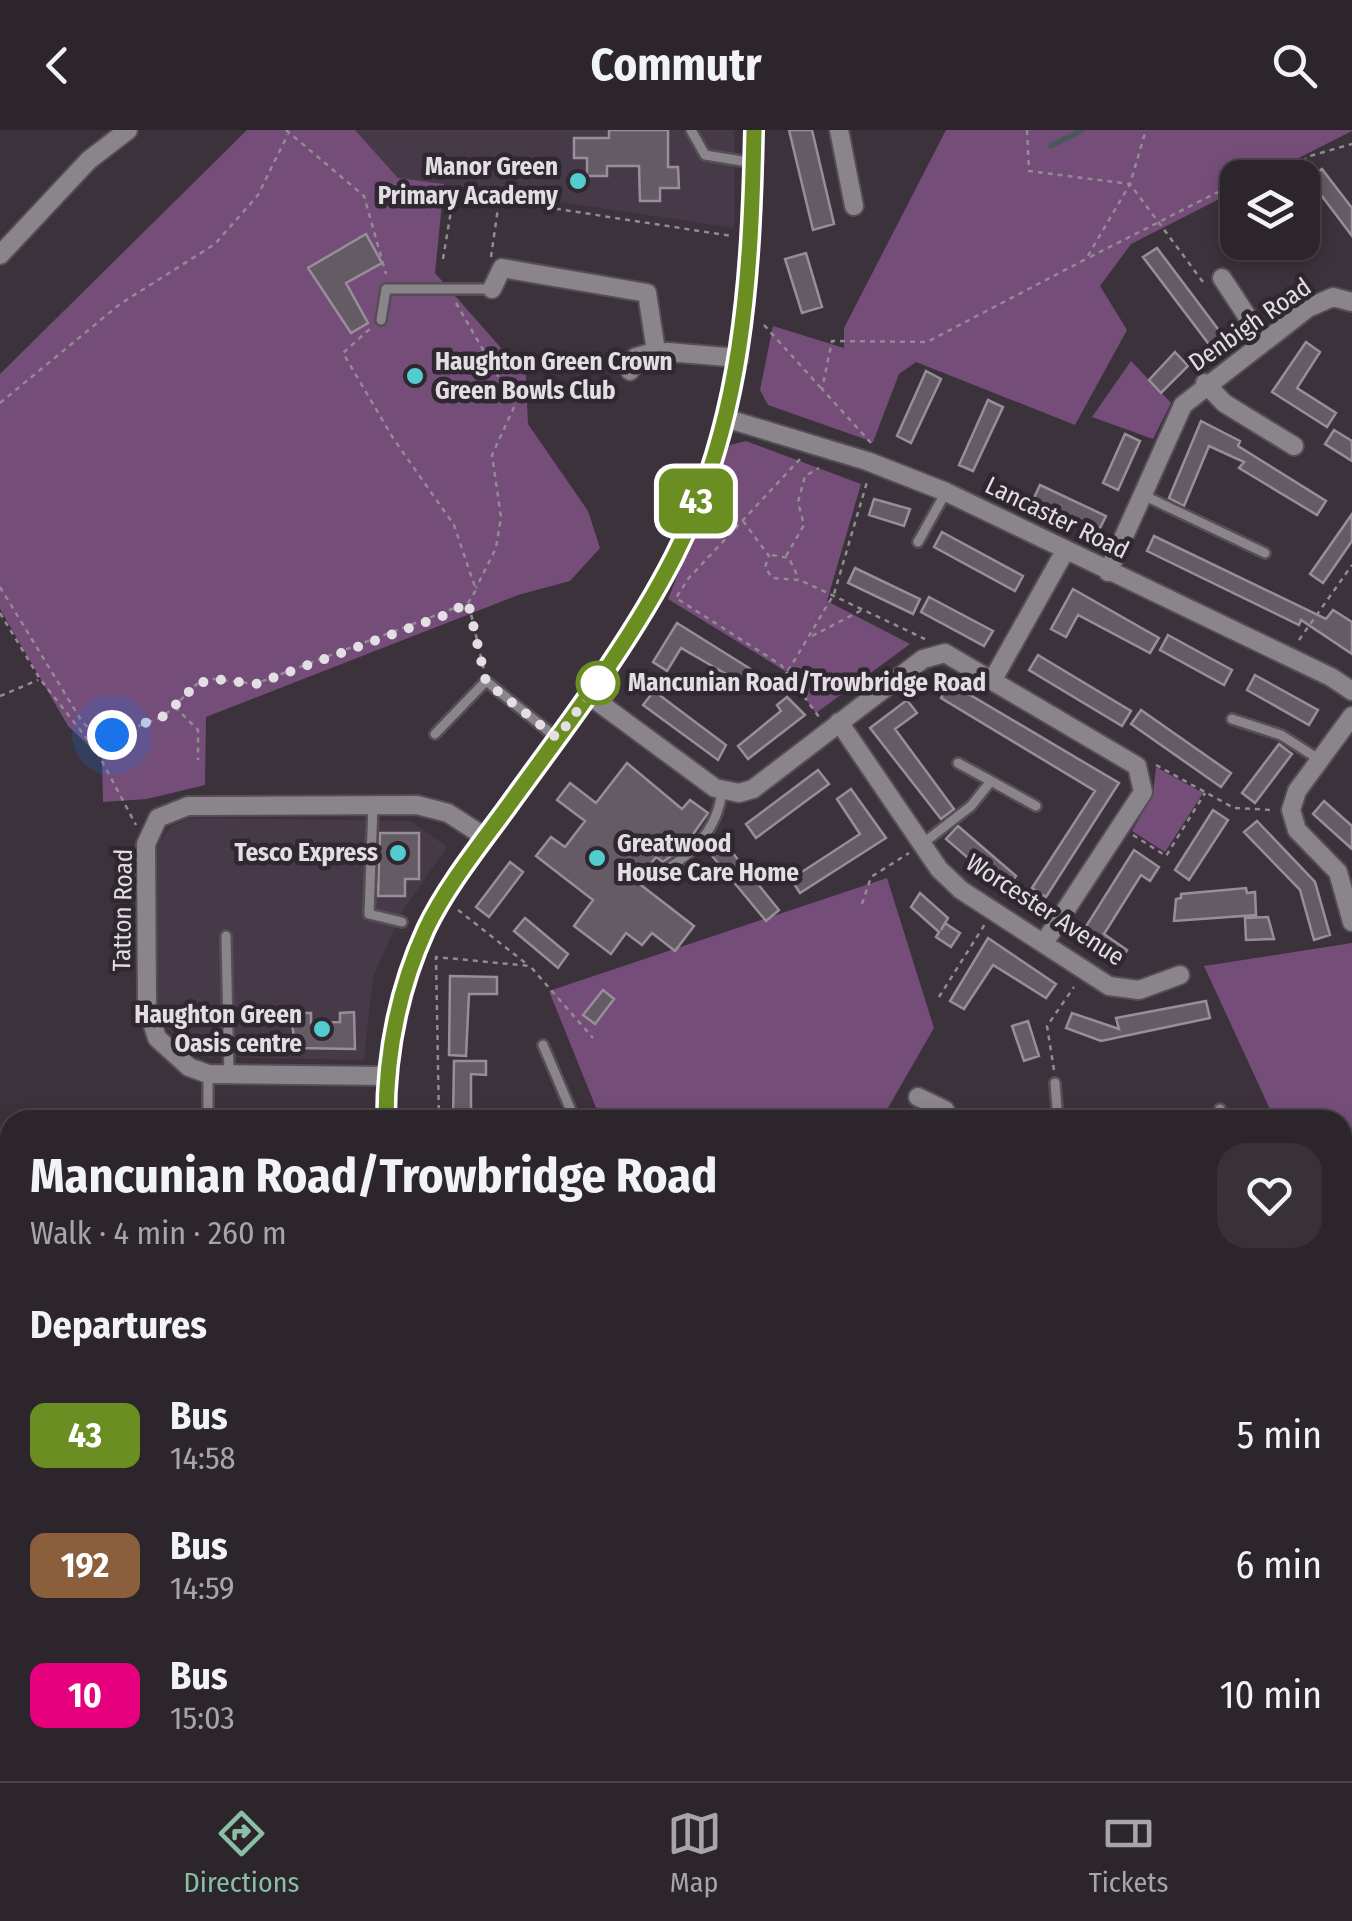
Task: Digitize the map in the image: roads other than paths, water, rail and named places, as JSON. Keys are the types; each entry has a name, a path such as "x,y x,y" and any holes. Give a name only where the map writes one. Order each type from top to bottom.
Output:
{"street":[{"path":"0,255 89,160 128,130"},
{"path":"386,1110 386,1076 400,1006 428,926 485,838 590,696 675,556 728,418 754,240 754,130"},
{"path":"839,130 854,206"},
{"path":"492,289 502,268 647,293 656,351"},
{"path":"1214,283 1264,342"},
{"name":"Denbigh Road","path":"1108,572 1183,405 1206,383 1308,308 1333,297 1352,302"},
{"path":"630,371 636,357 656,351 739,358"},
{"path":"1206,383 1224,403 1294,446"},
{"name":"Lancaster Road","path":"728,418 946,492 1332,676 1352,691"},
{"path":"992,681 1065,551"},
{"path":"590,696 722,792 752,789 831,722 923,659 946,653 1138,766 1143,792 1044,943"},
{"path":"1352,716 1298,790 1291,810 1297,830 1338,872 1352,922"},
{"name":"Worcester Avenue","path":"831,722 918,847 961,890 1109,986 1138,990 1180,975"},
{"name":"Tatton Road","path":"208,1074 189,1068 157,1038 147,1007 146,844 158,818 188,806 417,806 448,813 485,838"},
{"path":"208,1074 386,1076"},
{"path":"918,1097 945,1110"}],"lane":[{"path":"690,130 706,155 754,163"},
{"path":"381,320 386,288 444,285 492,289"},
{"path":"918,542 946,492"},
{"path":"1143,495 1265,552"},
{"path":"434,734 486,682 557,738"},
{"path":"1232,720 1281,735 1320,760"},
{"path":"958,763 1036,806"},
{"path":"918,847 971,806 991,781"},
{"path":"653,877 686,856 704,838 718,820 722,792"},
{"path":"373,805 369,914 402,922"},
{"path":"226,936 229,1075"},
{"path":"543,1044 571,1110"},
{"path":"208,1074 208,1110"},
{"path":"1055,1084 1057,1110"}],"waterway":[{"path":"1051,146 1082,130"}],"place":[{"name":"Manor Green Primary Academy","path":"578,181"},
{"name":"Haughton Green Crown Green Bowls Club","path":"415,376"},
{"name":"Mancunian Road/Trowbridge Road","path":"598,683"},
{"name":"Tesco Express","path":"398,853"},
{"name":"Greatwood House Care Home","path":"597,858"},
{"name":"Haughton Green Oasis centre","path":"322,1029"}]}
